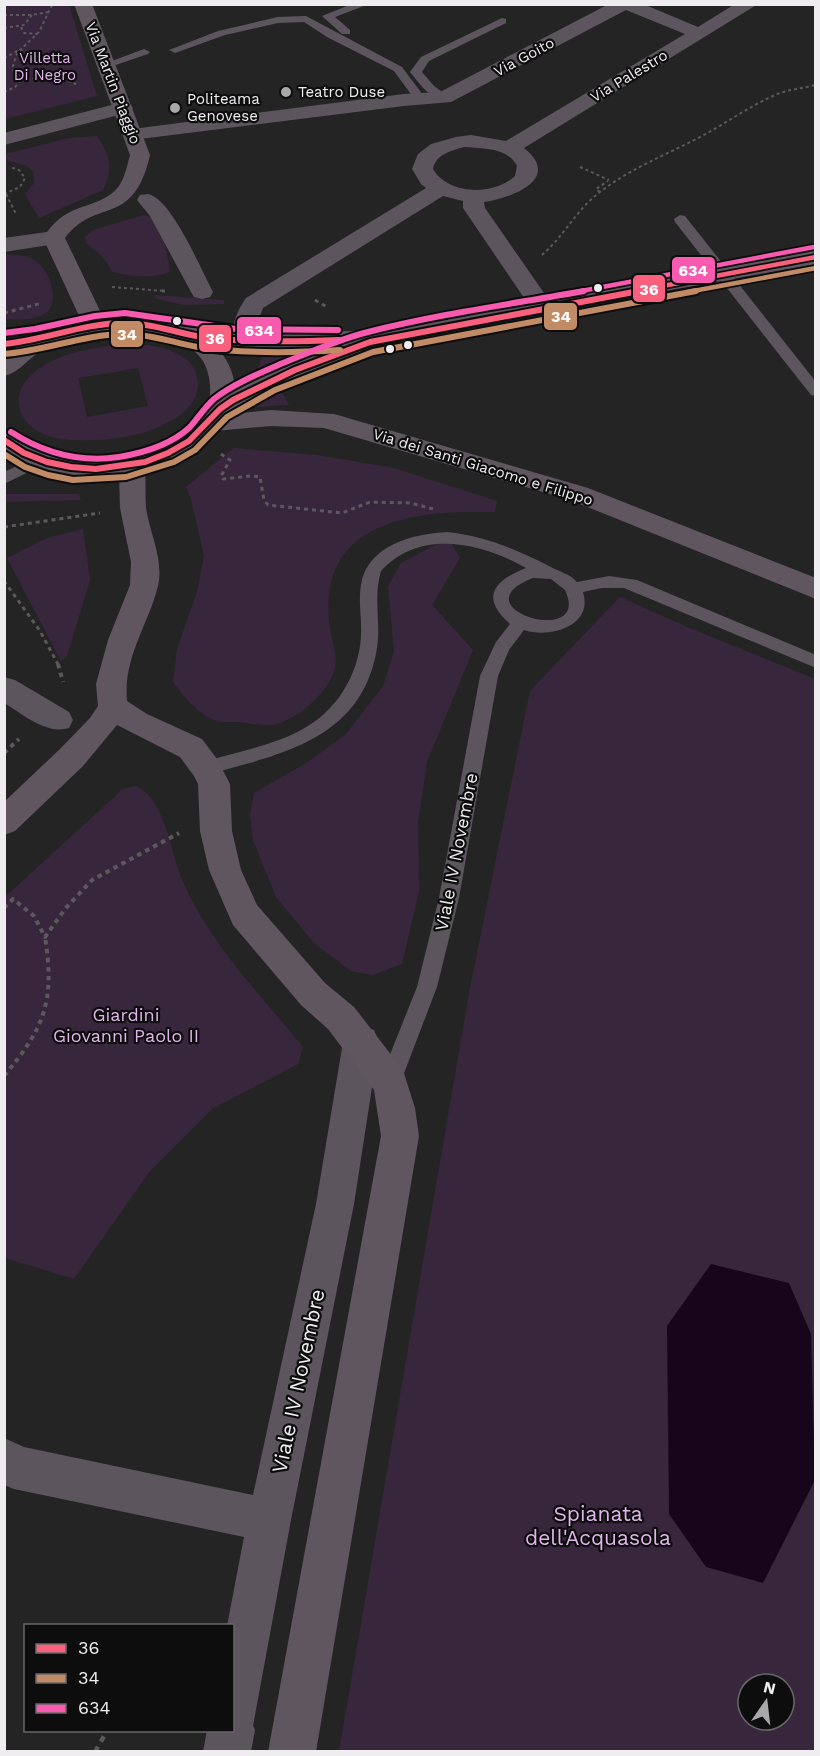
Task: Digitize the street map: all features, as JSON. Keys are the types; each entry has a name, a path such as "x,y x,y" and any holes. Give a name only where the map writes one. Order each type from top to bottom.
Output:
{"main road":[{"name":"Via Martin Piaggio","path":"54,238 57,232 73,220 110,206 128,190 138,174 140,155 83,4"},
{"path":"54,238 95,325"},
{"path":"217,408 300,368 369,340 541,306 816,257"},
{"path":"4,369 24,351 42,341 65,332 95,325 132,323 181,333 246,340 311,342 369,340 693,282 725,274"},
{"path":"181,333 206,349 214,358 223,380 217,408"},
{"path":"4,440 38,461 80,469 132,465 176,449 217,408 242,368 246,340"},
{"path":"4,344 42,341"},
{"name":"Via dei Santi Giacomo e Filippo","path":"217,408 271,418 325,420 579,494 816,590"},
{"path":"4,822 72,757 100,726 113,707 111,684 122,640 144,585 146,562 133,508 132,465"},
{"path":"113,707 136,722 191,748 206,768 214,784 216,831 225,870 245,915 313,994 341,1018 361,1042 390,1082 398,1108 400,1136 292,1752"}],"street":[{"path":"625,4 700,34"},
{"name":"Via Goito","path":"132,134 444,98 625,4"},
{"name":"Via Palestro","path":"502,145 749,4"},
{"path":"420,99 491,134 502,145 520,156 526,165 526,175 519,184 507,191 473,196 454,194 439,189 428,182 422,173 422,165 426,156 435,149 463,141 502,145"},
{"path":"4,139 123,108"},
{"path":"246,340 245,327 249,310 254,303 439,189"},
{"path":"473,196 474,208 541,306"},
{"path":"148,200 160,214 202,292"},
{"path":"4,245 54,238"},
{"path":"4,688 58,720"},
{"name":"Viale IV Novembre","path":"234,1709 269,1520 335,1204 361,1042"},
{"path":"4,1459 14,1467 269,1520"},
{"path":"227,1752 231,1732"}],"lane":[{"path":"364,4 333,12 327,16 354,37 416,72 430,88 444,98"},
{"path":"175,50 222,33 278,20 306,18 331,35 398,69 420,99"},
{"path":"416,72 425,59 502,21"},
{"path":"107,65 145,54"},
{"path":"680,219 816,392"},
{"path":"4,479 38,461"},
{"path":"206,768 295,741 334,716 358,684 368,650 371,627 367,590 374,567 395,550 421,539 471,540 504,549 546,572 560,576 574,589 578,598 578,606 566,622 544,628 520,623 509,616 502,608 500,598 509,580 520,575 546,572"},
{"path":"574,589 604,581 617,581 631,585 816,662"},
{"name":"Viale IV Novembre","path":"390,1082 427,987 446,909 489,676 502,647 520,623"}],"path":[{"path":"4,58 19,50 39,34 53,4"},
{"path":"4,15 32,15 49,12"},
{"path":"4,28 21,27 30,20 32,15"},
{"path":"21,27 24,33 39,34"},
{"path":"19,50 30,52"},
{"path":"19,50 13,60 12,69 22,80"},
{"path":"4,92 15,87 22,80 50,77 78,84 82,93"},
{"path":"540,256 560,239 578,211 600,192 639,166 700,137 742,112 782,93 816,85"},
{"path":"4,166 19,170 25,178 20,187 4,194"},
{"path":"580,167 609,180 596,189 600,192"},
{"path":"108,287 202,292"},
{"path":"4,313 42,303"},
{"path":"214,451 230,460 221,476 223,480 254,475 260,477 264,500 268,505 342,513 370,502 425,505 466,522 471,540"},
{"path":"4,527 104,513"},
{"path":"4,580 44,639 64,675"},
{"path":"45,937 65,909 92,880 179,833"},
{"path":"4,908 13,899 34,916 45,937 51,983 47,1010 33,1038 4,1076"},
{"path":"95,1752 104,1736"}],"green space":[{"name":"Villetta Di Negro","path":"5,4 69,5 97,96 5,119"},
{"path":"97,136 109,162 109,175 103,190 39,218 25,194 34,183 33,171 27,166 6,160 5,154 70,138"},
{"path":"144,215 154,218 163,233 170,271 156,276 134,276 113,272 102,256 86,243 85,237 93,230"},
{"path":"5,254 33,259 45,271 52,286 53,302 42,316 5,319"},
{"path":"155,295 224,300 224,304 183,305 154,298"},
{"path":"127,343 149,345 172,351 190,363 196,372 198,388 196,396 184,412 157,428 141,433 93,440 47,436 26,421 19,401 21,389 28,378 40,368 71,353","holes":["138,368 148,406 87,417 78,378"]},
{"path":"315,352 255,379 263,353"},
{"path":"279,388 289,405 252,407"},
{"path":"234,448 317,455 394,468 497,501 495,512 435,514 406,519 379,528 357,541 340,561 330,587 329,621 335,654 331,678 309,706 286,720 271,725 215,720 185,698 173,682 177,649 197,592 204,556 191,499 186,487"},
{"path":"5,494 79,494 81,500 5,502"},
{"path":"83,529 90,580 67,656 61,661 7,558 47,538"},
{"path":"448,538 460,558 432,605 473,650 427,762 418,822 419,891 402,964 373,975 351,971 314,943 276,897 253,840 250,815 254,793 308,762 346,734 383,686 394,651 388,586 401,563"},
{"name":"Spianata dell'Acquasola","path":"620,597 815,679 815,1751 339,1752 469,993 530,691"},
{"name":"Giardini Giovanni Paolo II","path":"136,786 154,802 165,827 181,877 205,923 236,966 303,1047 298,1064 212,1109 149,1172 74,1279 5,1258 5,897 123,789"}],"shaded area":[{"path":"711,1264 789,1283 811,1334 815,1480 763,1583 706,1567 669,1514 667,1326"}],"transit line":[{"name":"634","path":"11,432 51,453 73,457 95,459 141,452 182,433 210,403 230,389 295,358 367,332 814,247"},
{"name":"36","path":"4,440 24,453 47,462 71,467 96,469 145,462 189,441 220,409 233,400 295,370 370,342 816,257"},
{"name":"34","path":"4,454 25,467 73,480 126,477 151,471 195,450 227,417 275,390 373,352 816,268"},
{"name":"634","path":"4,333 20,332 95,316 125,313 192,325 236,329 338,330"},
{"name":"36","path":"4,344 35,340 95,326 126,323 219,339 288,342 339,340"},
{"name":"34","path":"4,354 20,353 95,337 126,334 153,337 198,347 233,350 286,352 340,350"}],"place":[{"name":"Teatro Duse","path":"286,92"},
{"name":"Politeama Genovese","path":"175,108"}]}
